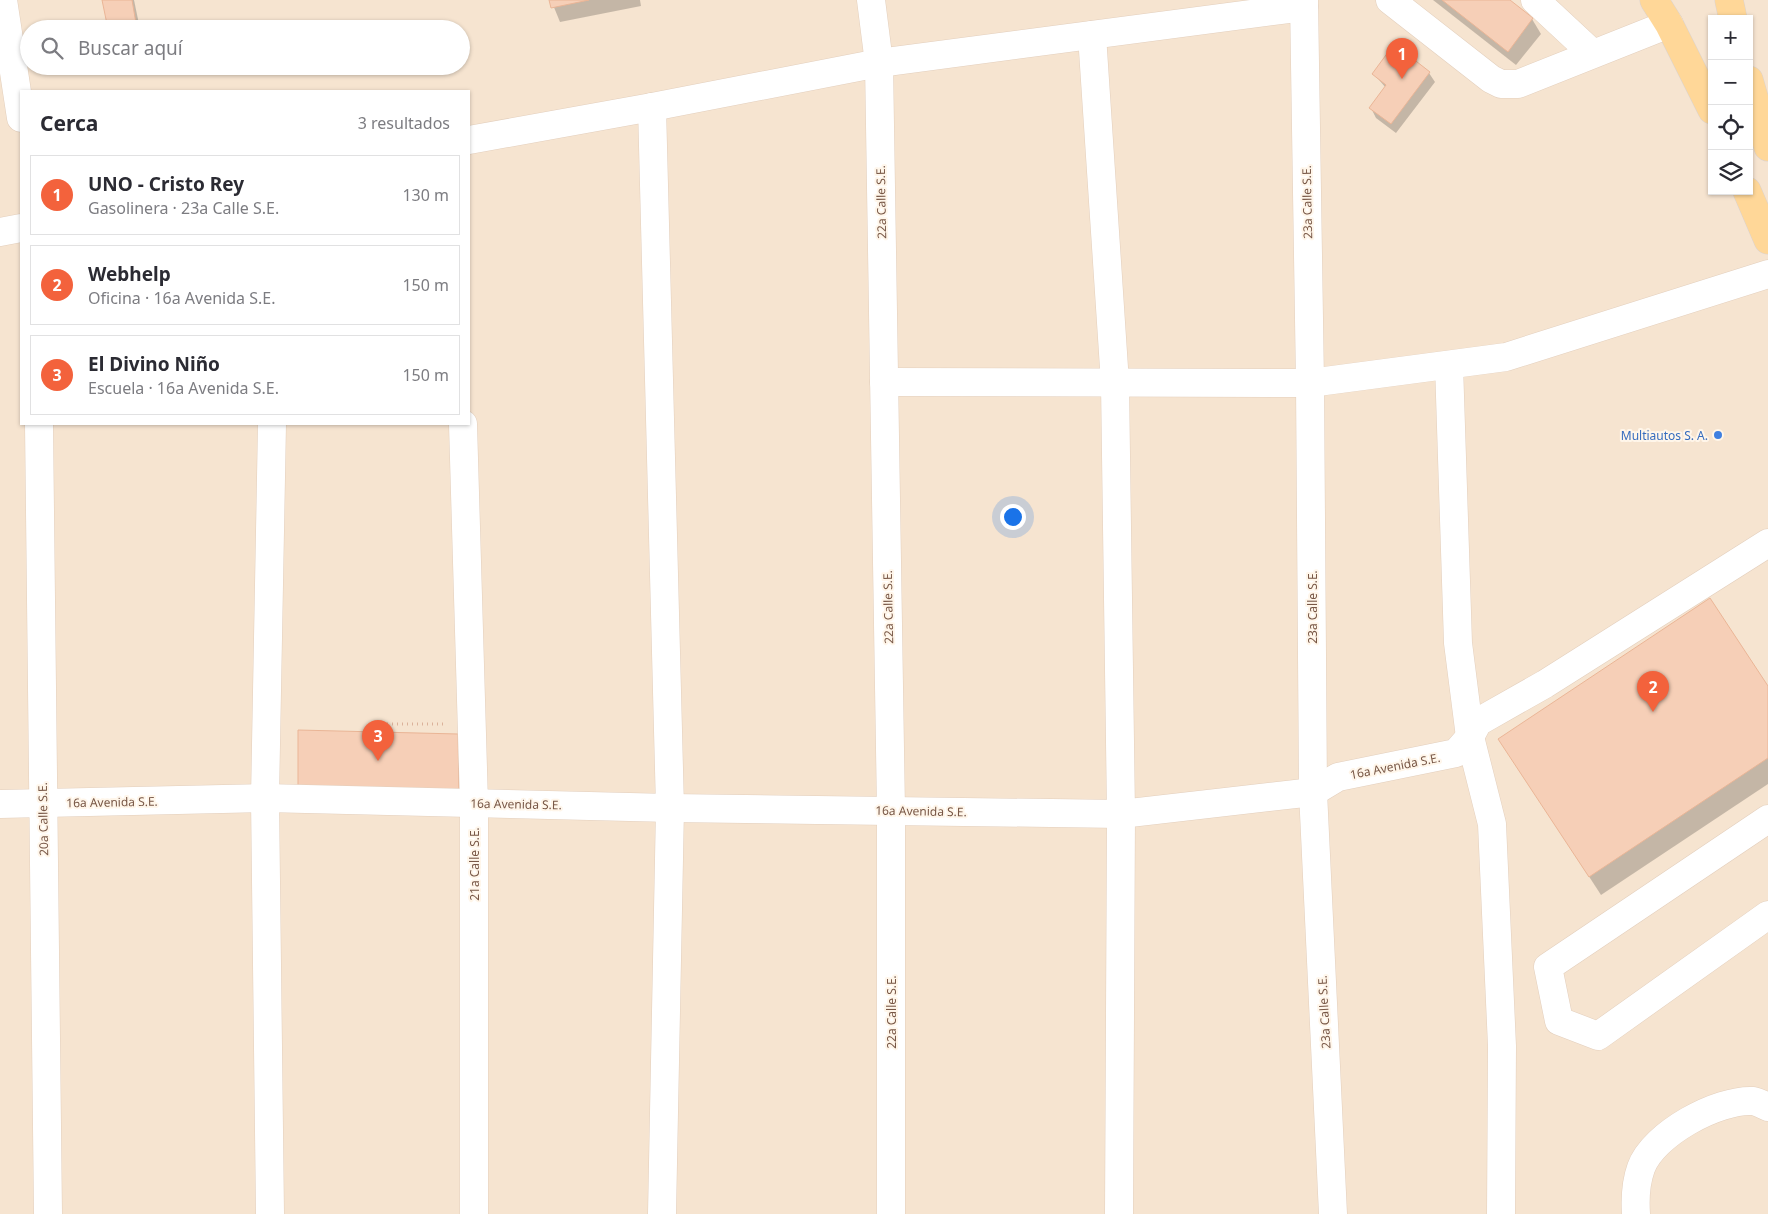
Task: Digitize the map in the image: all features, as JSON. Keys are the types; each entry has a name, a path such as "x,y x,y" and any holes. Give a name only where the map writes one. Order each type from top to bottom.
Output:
{"main road":[{"path":"1654,0 1669,24 1710,105"},
{"path":"1730,0 1732,15"},
{"path":"1753,94 1768,148"},
{"path":"1749,195 1768,240"}],"street":[{"path":"3,0 20,111"},
{"name":"22a Calle S.E.","path":"871,0 879,63 891,811 891,1214"},
{"path":"1390,0 1491,79 1501,84 1518,84 1669,24"},
{"path":"1535,0 1592,53"},
{"path":"470,140 879,63 1092,35 1304,4"},
{"name":"23a Calle S.E.","path":"1304,4 1310,383 1313,792 1333,1214"},
{"path":"1092,35 1115,383 1121,814 1119,1214"},
{"path":"652,107 670,808 662,1214"},
{"path":"0,232 20,228"},
{"path":"884,382 1310,383 1506,357 1768,274"},
{"path":"1449,365 1458,643 1470,737 1492,824 1502,1046 1501,1214"},
{"name":"20a Calle S.E.","path":"39,425 48,1214"},
{"path":"270,1214 265,798 272,425"},
{"name":"21a Calle S.E.","path":"463,425 474,803 474,1214"},
{"name":"16a Avenida S.E.","path":"0,804 265,798 670,808 1121,814 1313,792 1338,777 1456,754 1470,737 1478,722 1545,684 1768,543"},
{"path":"1768,819 1548,967 1559,1021 1598,1036 1768,915"},
{"path":"1636,1214 1635,1197 1641,1167 1659,1142 1688,1121 1725,1106 1754,1101 1768,1107"}],"path":[{"path":"372,724 472,725"}],"shaded area":[{"path":"0,0 1768,0 1768,1214 0,1214"}],"building":[{"path":"102,0 132,0 135,20 106,20"},
{"path":"549,0 589,0 551,8"},
{"path":"1442,0 1510,0 1533,18 1508,52"},
{"path":"1394,44 1430,72 1391,124 1369,108 1386,85 1372,74"},
{"path":"1710,598 1768,686 1768,758 1589,877 1498,739"},
{"path":"298,730 458,734 459,792 298,788"}],"place":[{"name":"UNO - Cristo Rey","path":"1402,79"},
{"name":"Multiautos S. A.","path":"1718,435"},
{"name":"Webhelp","path":"1653,712"},
{"name":"El Divino Niño","path":"378,761"}]}
